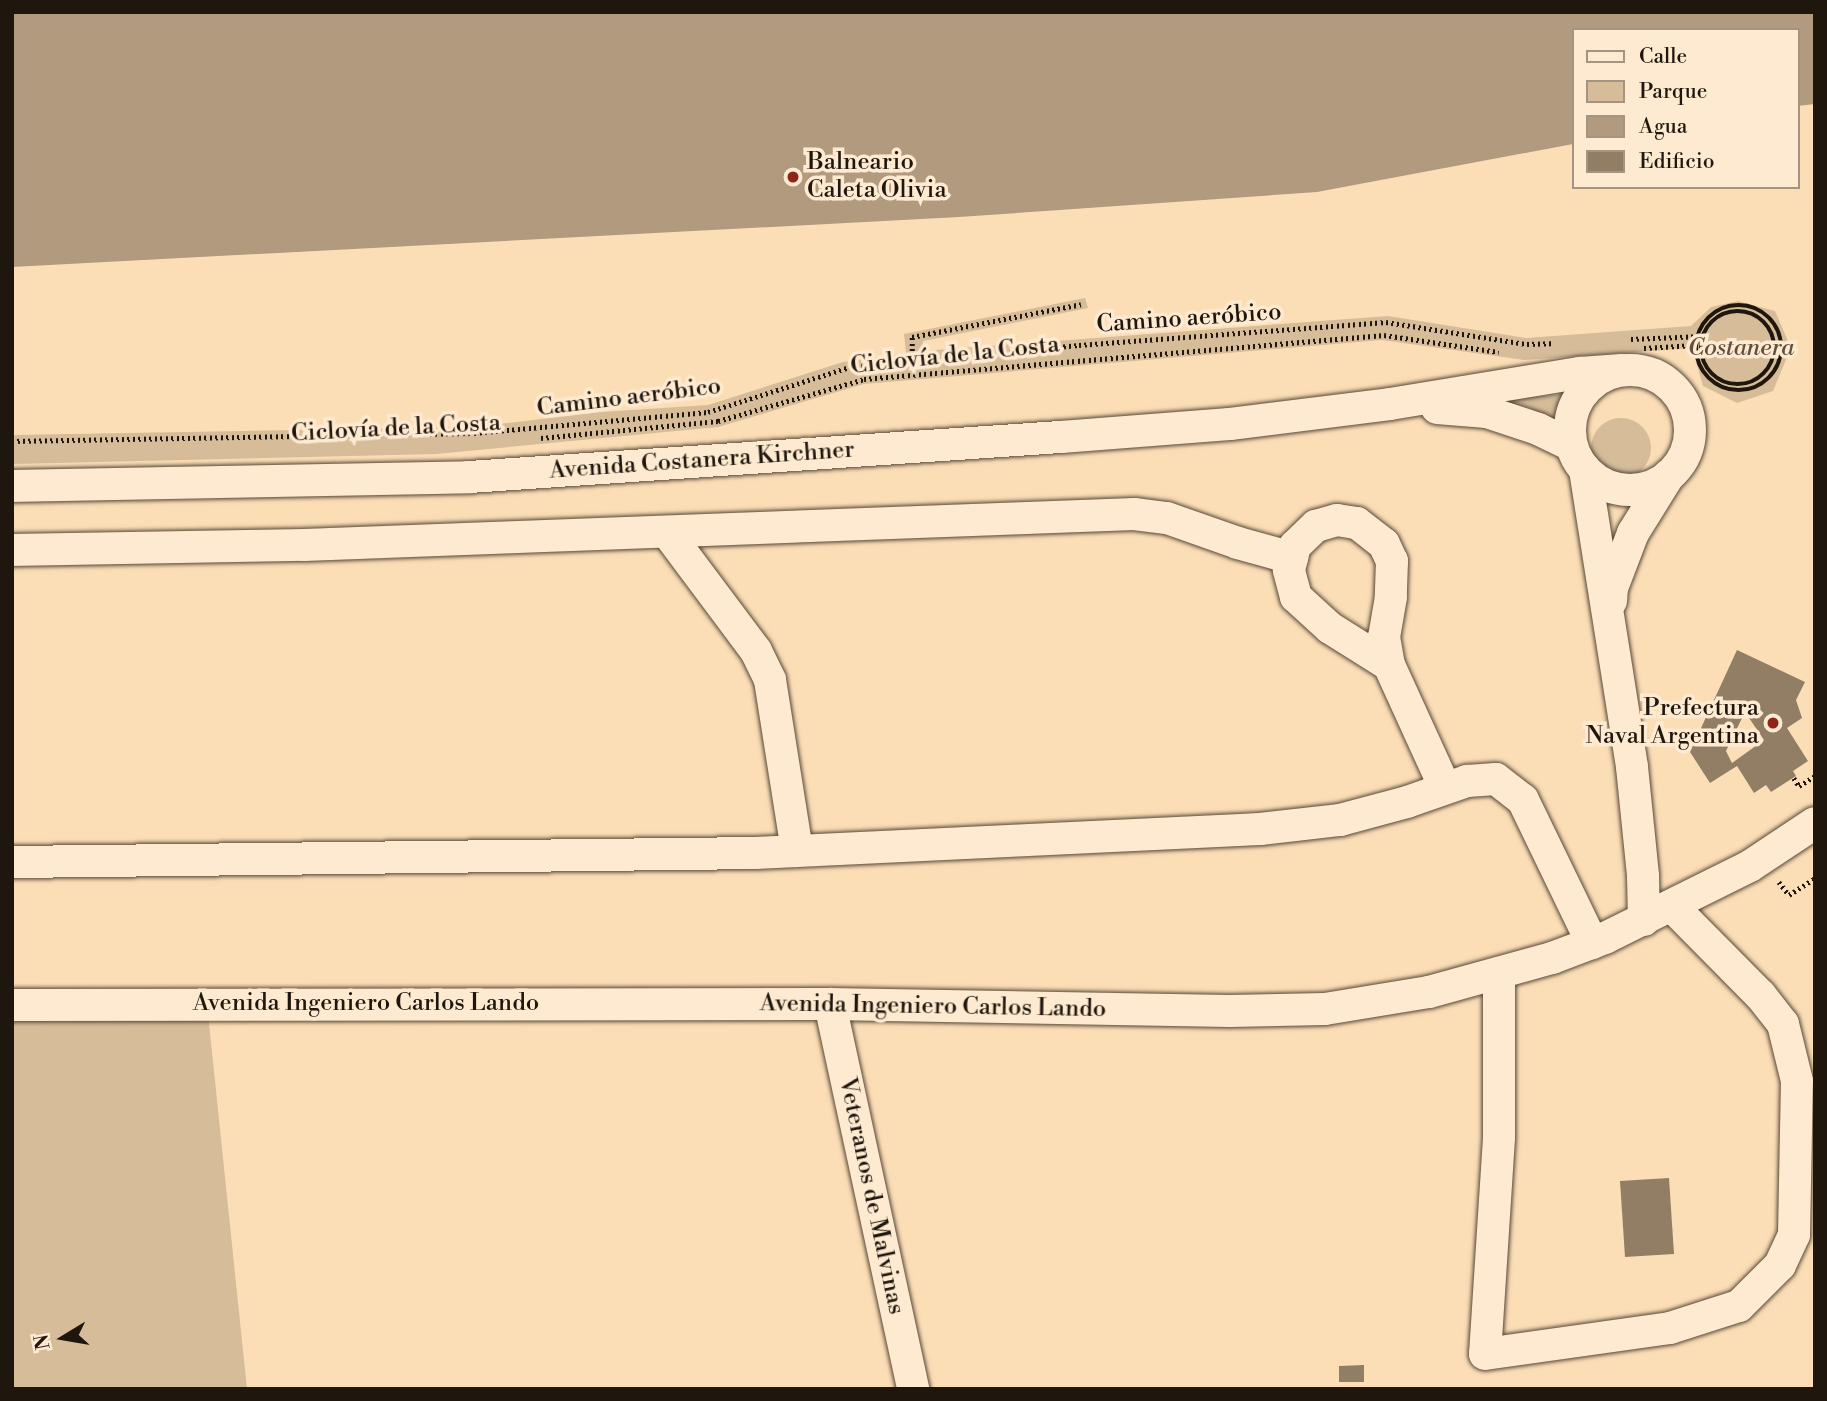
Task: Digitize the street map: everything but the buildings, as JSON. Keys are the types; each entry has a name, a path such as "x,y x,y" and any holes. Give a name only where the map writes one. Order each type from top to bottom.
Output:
{"street":[{"path":"1390,404 1546,378 1626,353"},
{"path":"1626,353 1581,394 1570,427 1610,613 1632,767 1643,876 1644,920"},
{"path":"1610,613 1612,588 1633,533 1681,460 1688,443 1689,425 1685,407 1676,391 1662,379 1645,372 1626,353"},
{"path":"1390,404 1487,412 1538,429 1578,458 1600,482 1618,488 1636,489 1654,484 1670,474"},
{"name":"Avenida Costanera Kirchner","path":"12,486 469,477 1217,425 1390,404"},
{"path":"12,550 304,545 1134,514 1167,518 1238,543 1292,558"},
{"path":"1390,665 1330,628 1296,597 1289,570 1295,546 1316,526 1338,520 1357,523 1384,544 1392,561 1391,597 1384,637 1390,665 1445,788"},
{"path":"667,532 756,651 770,680 797,851"},
{"path":"12,862 797,851 1260,829 1340,820 1467,781 1496,779 1523,800 1592,943"},
{"name":"Avenida Ingeniero Carlos Lando","path":"12,1005 830,1004 1230,1012 1325,1009 1429,992 1592,943 1644,920 1749,866 1815,823"},
{"path":"1499,973 1499,1138 1485,1354 1670,1328 1739,1306 1780,1265 1794,1235 1797,1081 1783,1024 1760,995 1672,906"},
{"name":"Veteranos de Malvinas","path":"830,1004 913,1389"}],"path":[{"path":"912,362 912,337 1081,304"},
{"path":"1700,336 1695,345 1705,377 1722,386 1742,390 1769,381 1783,353 1781,335 1770,317 1748,307 1725,308 1714,314 1701,325 1700,336 1702,355 1715,378 1732,385 1749,384 1763,377 1772,365 1776,349 1772,332 1759,317 1745,311 1731,311 1710,324 1700,336"},
{"name":"Camino aeróbico","path":"12,442 474,433 708,412 850,367 1079,345 1386,322 1527,344 1553,343"},
{"name":"Ciclovía de la Costa","path":"528,439 718,421 864,379 1384,335 1500,352"},
{"path":"1626,353 1700,336"},
{"path":"1626,353 1695,345"},
{"path":"1794,778 1799,786 1815,776"}],"green space":[{"name":"Costanera","path":"1085,298 1088,308 923,341 922,351 1388,316 1526,338 1691,326 1711,307 1738,301 1775,311 1791,348 1773,391 1737,403 1703,386 1692,348 1524,360 1382,340 864,384 718,427 436,454 12,464 12,435 473,427 601,412 708,405 843,362 906,353 904,334"},
{"path":"1569,394 1558,417 1560,430 1530,408 1497,400"},
{"path":"1621,418 1642,427 1651,448 1642,469 1621,478 1600,469 1591,448 1600,427"},
{"path":"207,1004 247,1389 12,1389 12,1005"}],"water":[{"path":"12,12 1815,12 1815,104 1799,106 1799,28 1572,28 1572,144 1317,192 959,217 12,267"}],"place":[{"name":"Balneario Caleta Olivia","path":"793,177"},
{"name":"Prefectura Naval Argentina","path":"1773,723"}]}
